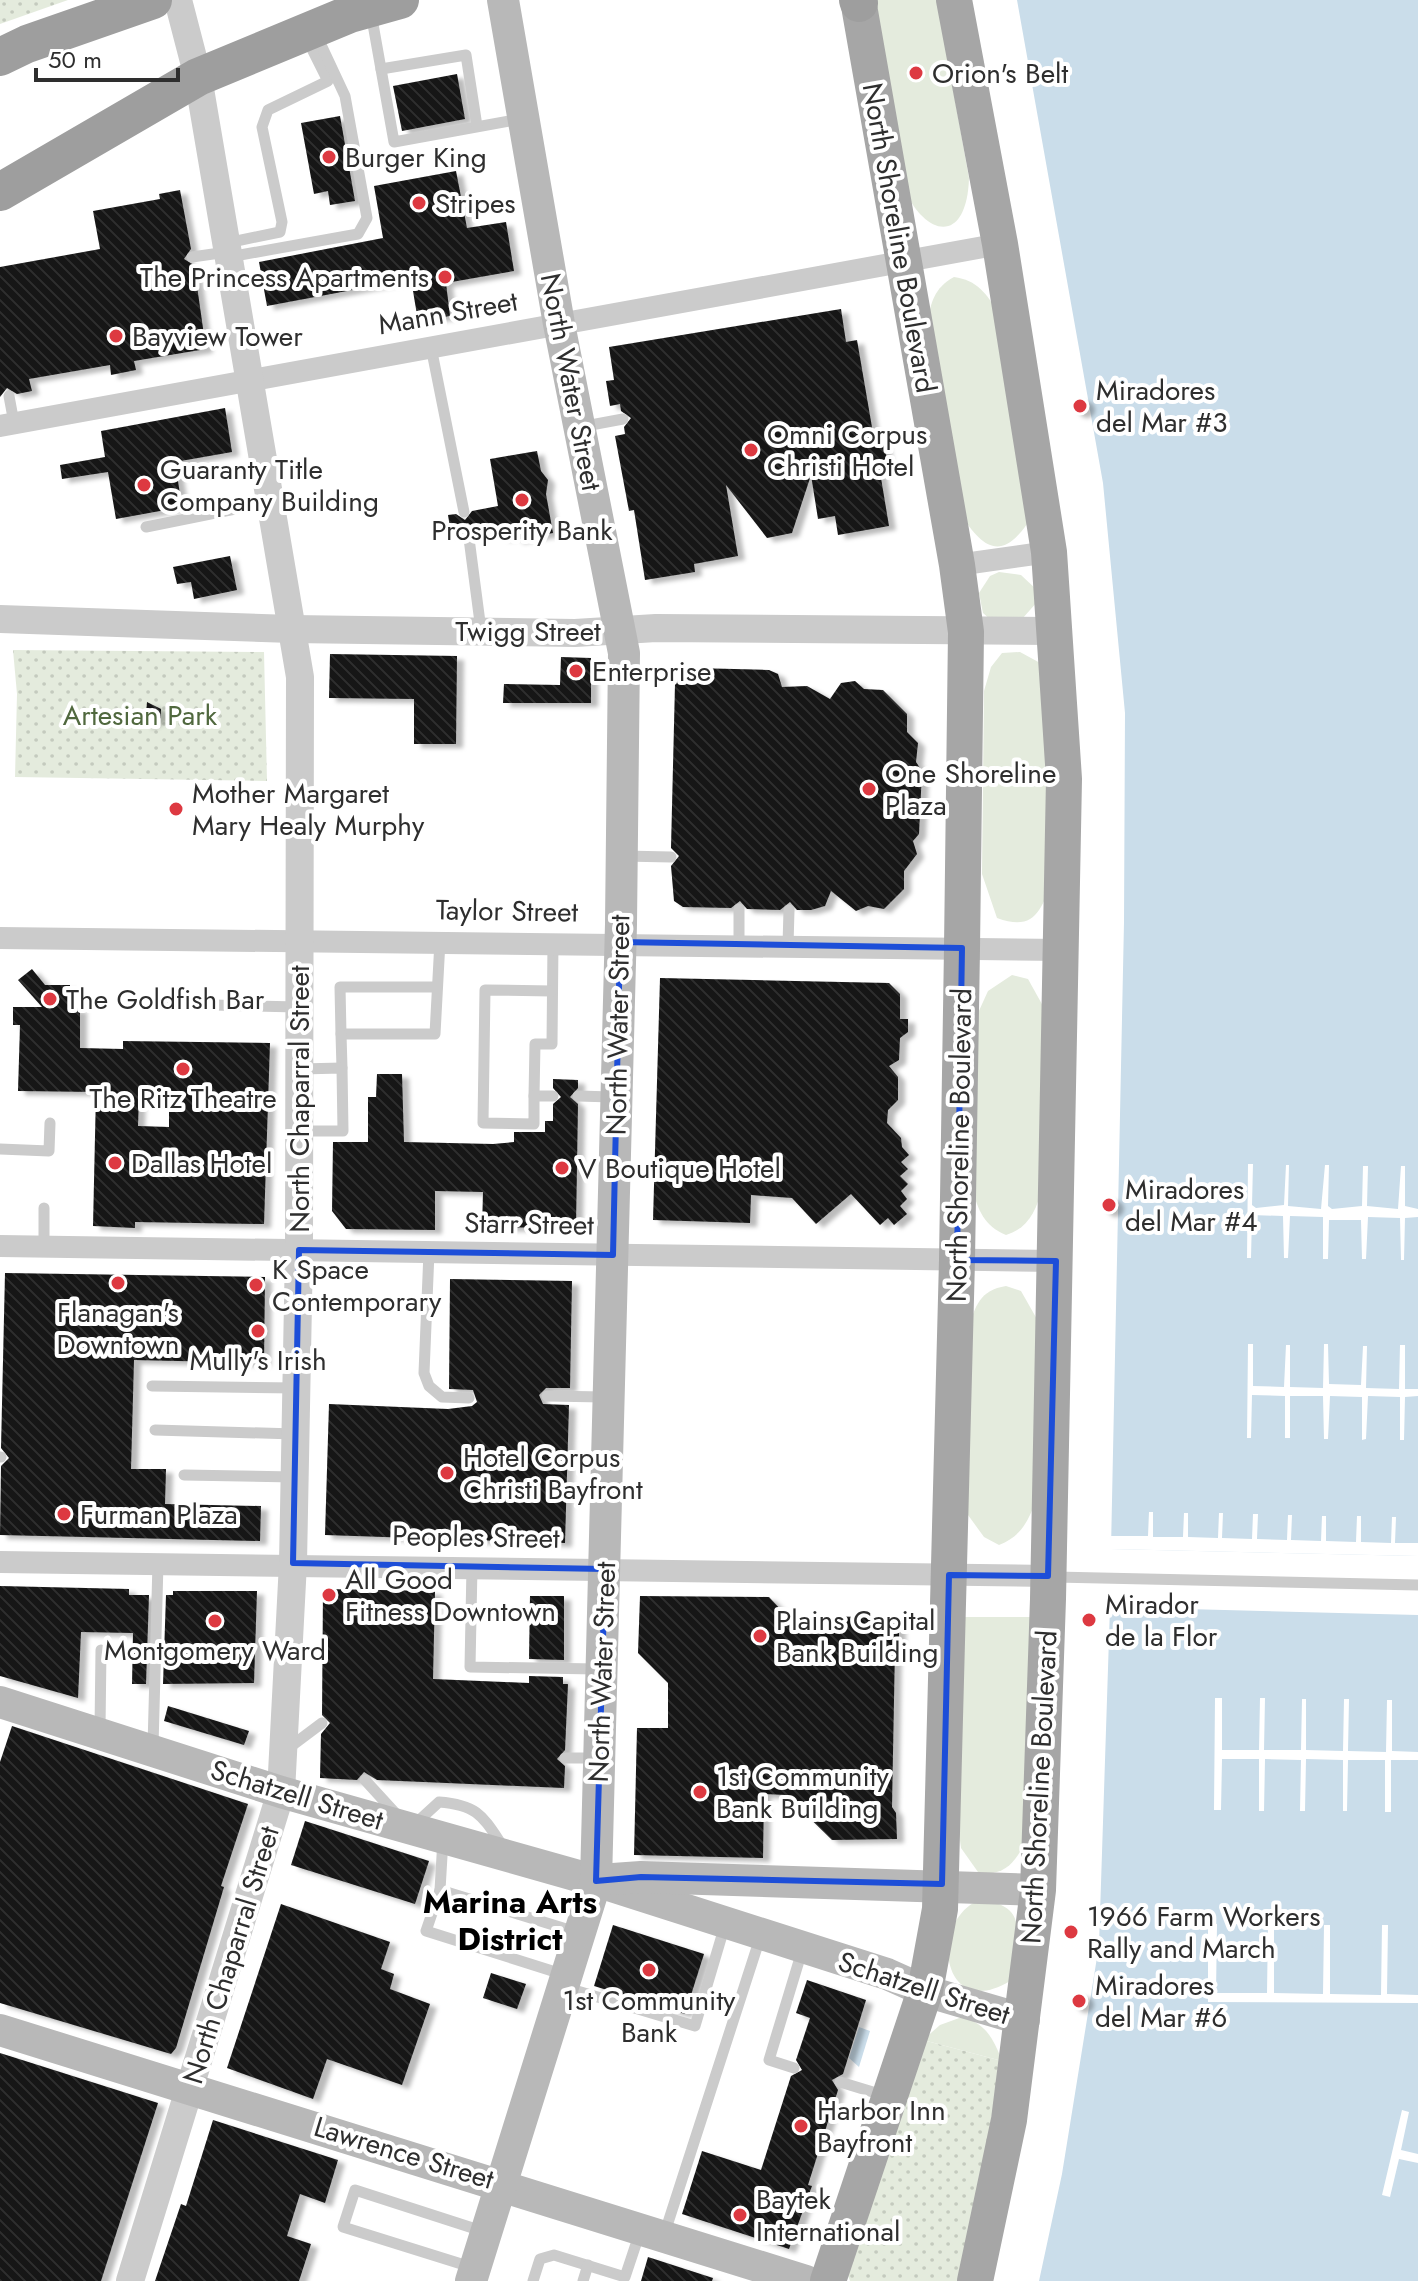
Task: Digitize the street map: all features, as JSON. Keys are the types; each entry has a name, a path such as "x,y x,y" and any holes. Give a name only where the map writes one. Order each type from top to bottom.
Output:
{"highway":[{"path":"0,57 93,13 153,0"},
{"path":"0,192 198,77 309,31 385,4"}],"main road":[{"name":"North Water Street","path":"473,2275 596,1881 622,856 624,658 559,324 503,0"},
{"name":"North Shoreline Boulevard","path":"954,0 1000,244 1049,552 1057,631 1064,779 1056,1261 1038,1890 1009,2120 975,2281"},
{"name":"North Shoreline Boulevard","path":"828,2281 925,1991 942,1884 962,948 966,632 859,1"},
{"name":"Schatzell Street","path":"0,1702 281,1792 596,1881 887,1974 925,1991 1024,2020"},
{"name":"Schatzell Street","path":"596,1881 641,1877 942,1884 1038,1890"},
{"name":"Lawrence Street","path":"0,2030 502,2183 806,2281"}],"street":[{"name":"North Chaparral Street","path":"130,2281 281,1792 286,1750 297,1388 300,677 198,77 178,0"},
{"name":"Mann Street","path":"7,424 1000,244"},
{"path":"957,565 1049,552"},
{"name":"Twigg Street","path":"0,619 481,632 1057,631"},
{"name":"Taylor Street","path":"0,938 620,942 1061,950"},
{"name":"Starr Street","path":"0,1246 1056,1261"},
{"name":"Peoples Street","path":"0,1562 293,1563 1048,1576"}],"lane":[{"path":"385,4 381,69 394,142 523,118"},
{"path":"227,251 280,232 282,222 262,127 268,110 328,81 309,31"},
{"path":"192,257 358,234 367,218 345,96 309,31"},
{"path":"381,69 466,55 477,126"},
{"path":"431,347 464,512"},
{"path":"7,424 9,396"},
{"path":"580,427 623,419"},
{"path":"146,527 270,502"},
{"path":"468,531 481,632"},
{"path":"622,856 671,857"},
{"path":"739,909 739,944"},
{"path":"788,945 789,910"},
{"path":"341,1034 435,1034 440,941"},
{"path":"552,991 485,990 483,1123 534,1124 535,1044 552,1044 553,942"},
{"path":"299,1131 343,1131 340,987 437,987"},
{"path":"168,1004 299,1007"},
{"path":"299,1069 342,1068"},
{"path":"534,1096 553,1096"},
{"path":"578,1096 617,1097"},
{"path":"0,1149 49,1151 50,1123"},
{"path":"44,1208 44,1246"},
{"path":"429,1252 424,1373 429,1386 442,1397 463,1394"},
{"path":"152,1386 297,1388"},
{"path":"547,1396 609,1397"},
{"path":"155,1430 296,1434"},
{"path":"184,1475 295,1477"},
{"path":"153,1751 158,1562"},
{"path":"472,1567 470,1667 602,1669"},
{"path":"1048,1576 1418,1585"},
{"path":"100,1734 101,1650"},
{"path":"286,1750 322,1723"},
{"path":"565,1758 599,1758"},
{"path":"365,1780 410,1828 439,1802 457,1803 479,1811 511,1857"},
{"path":"443,1838 440,1890 426,1931 695,2026 725,1924"},
{"path":"440,1890 580,1933"},
{"path":"533,2281 540,2259 554,2255 624,2279 653,2232 761,1935"},
{"path":"794,2068 769,2060 803,1948"},
{"path":"840,2082 890,2097"},
{"path":"473,2275 343,2227 355,2190 486,2232"},
{"path":"583,2281 588,2265"}],"highlighted area":[{"path":"620,942 962,948 957,1260 1056,1261 1048,1576 949,1575 942,1884 641,1877 596,1881 605,1569 293,1563 299,1250 613,1255"}],"green space":[{"path":"0,0 68,0 0,24"},
{"path":"869,0 937,0 969,178 967,199 961,214 954,223 944,227 934,225 923,217 903,187"},
{"path":"954,277 969,281 980,289 998,313 1027,524 1017,536 999,546 983,541 960,513 927,324 934,296"},
{"path":"999,572 1021,575 1037,590 1038,601 1022,619 993,622 983,613 979,593 990,576"},
{"name":"Artesian Park","path":"13,650 264,652 267,781 15,777 17,694"},
{"path":"1020,652 1042,664 1053,879 1035,915 1028,920 1010,922 997,918 982,874 984,691 991,667 1002,653"},
{"path":"1012,975 1028,979 1048,1015 1042,1189 1026,1223 1006,1235 992,1227 983,1216 972,1188 978,1013 988,991"},
{"path":"1006,1286 1021,1291 1042,1328 1036,1501 1022,1528 999,1545 984,1537 968,1515 968,1330 984,1295"},
{"path":"962,1617 1034,1617 1030,1829 1018,1855 998,1872 978,1872 961,1848 957,1819"},
{"path":"977,1901 1007,1908 1014,1916 1017,1927 1010,1981 987,1990 970,1989 957,1980 950,1965 948,1948 952,1929 962,1913"},
{"path":"962,2017 977,2023 988,2033 1002,2061 923,2040 940,2025"},
{"path":"923,2040 1002,2061 961,2281 850,2281 847,2273"}],"water":[{"path":"1017,0 1418,0 1418,1556 1111,1549 1124,922 1125,713 1103,483"},
{"path":"1110,1607 1418,1615 1418,2281 1039,2281 1062,2174 1099,1945"},
{"path":"859,2027 870,2031 859,2067 849,2058"}],"pier":[{"path":"1248,1164 1253,1164 1252,1205 1256,1208 1284,1205 1286,1165 1289,1165 1288,1206 1321,1209 1325,1165 1329,1165 1328,1206 1332,1209 1362,1206 1363,1166 1368,1166 1367,1206 1398,1209 1401,1166 1405,1166 1405,1206 1418,1209 1418,1217 1405,1218 1404,1260 1401,1260 1400,1218 1368,1217 1366,1259 1362,1259 1361,1220 1329,1220 1328,1259 1323,1259 1323,1217 1290,1216 1288,1258 1284,1258 1283,1216 1252,1215 1251,1258 1247,1258"},
{"path":"1248,1344 1253,1344 1253,1386 1284,1387 1286,1345 1290,1345 1290,1387 1323,1388 1324,1344 1328,1344 1329,1384 1361,1385 1363,1346 1367,1346 1366,1388 1399,1389 1400,1345 1405,1345 1405,1389 1418,1389 1418,1396 1405,1397 1404,1440 1400,1440 1400,1397 1368,1396 1366,1439 1362,1440 1362,1397 1330,1396 1328,1439 1324,1439 1323,1396 1290,1396 1290,1438 1285,1438 1285,1396 1252,1395 1251,1438 1247,1438"},
{"path":"1149,1512 1153,1512 1153,1537 1183,1537 1184,1513 1188,1513 1188,1537 1218,1538 1219,1513 1223,1513 1222,1538 1252,1539 1253,1514 1258,1514 1257,1539 1287,1540 1288,1515 1292,1515 1291,1540 1321,1541 1322,1516 1326,1516 1326,1541 1356,1542 1357,1516 1361,1516 1361,1542 1391,1543 1392,1517 1396,1517 1395,1543 1418,1543 1418,1556 1111,1549 1111,1536 1148,1536"},
{"path":"1215,1698 1222,1698 1222,1750 1259,1750 1260,1698 1265,1698 1264,1750 1301,1750 1302,1699 1306,1699 1306,1750 1343,1751 1344,1699 1349,1699 1348,1751 1386,1752 1387,1700 1392,1700 1392,1751 1418,1752 1418,1760 1391,1760 1391,1812 1385,1812 1385,1760 1348,1760 1347,1811 1343,1811 1343,1760 1306,1759 1305,1811 1300,1811 1301,1760 1265,1759 1264,1811 1259,1811 1259,1759 1222,1759 1221,1810 1214,1810"},
{"path":"1208,1923 1217,1924 1216,1993 1267,1993 1268,1924 1274,1924 1274,1993 1323,1994 1324,1925 1330,1925 1330,1994 1381,1995 1382,1925 1388,1925 1387,1994 1418,1995 1418,2003 1208,2002"},
{"path":"1402,2110 1409,2112 1401,2150 1418,2154 1418,2163 1399,2159 1390,2197 1382,2195"}],"building":[{"path":"457,74 465,119 402,131 393,86"},
{"name":"Burger King","path":"340,116 355,201 330,205 328,191 314,194 301,123"},
{"path":"456,171 467,228 506,222 514,271 446,283 450,316 418,321 411,279 267,306 259,262 383,238 374,186"},
{"path":"180,190 191,249 184,259 194,265 206,349 134,361 136,370 111,375 110,365 29,379 32,391 17,394 7,388 0,397 0,267 100,249 93,211 160,199 159,194"},
{"name":"Omni Corpus Christi Hotel","path":"841,309 846,342 857,340 873,433 882,432 888,465 879,466 889,526 838,535 835,516 818,519 811,475 792,533 767,538 726,485 738,556 694,564 695,572 645,580 634,510 629,511 615,436 625,434 624,427 631,418 621,411 620,404 610,406 606,381 614,380 609,347"},
{"name":"Miradores del Mar #3","path":"1080,398 1086,400 1086,412 1080,414 1074,412 1072,406 1074,400"},
{"name":"Guaranty Title Company Building","path":"225,408 232,452 175,462 182,507 116,519 108,472 62,479 60,465 105,457 101,431"},
{"name":"Prosperity Bank","path":"537,451 541,471 548,480 546,494 553,533 516,540 516,535 502,538 500,526 476,530 468,523 462,525 460,533 451,534 448,515 456,514 465,520 472,511 498,506 490,459"},
{"path":"230,556 237,590 194,599 191,582 177,584 173,567"},
{"path":"330,654 457,656 456,744 414,744 414,699 329,698"},
{"name":"Enterprise","path":"561,657 591,658 591,703 503,703 504,684 560,685"},
{"path":"694,668 769,670 778,674 782,687 807,686 830,699 841,683 855,681 864,689 883,690 907,714 907,732 918,743 916,762 922,771 919,834 913,841 917,854 904,871 904,889 884,909 868,906 856,911 831,891 825,906 811,910 797,910 790,902 780,910 747,909 740,901 731,908 683,907 674,901 671,866 679,856 671,848 675,684 681,671"},
{"path":"147,702 161,709 161,718 145,726"},
{"path":"32,969 45,985 70,985 70,1008 80,1008 80,1048 123,1049 123,1041 270,1043 264,1224 135,1222 135,1228 93,1226 96,1092 18,1091 20,1025 13,1025 13,1007 42,1007 18,980","holes":["139,1096 169,1096 169,1127 138,1126"]},
{"path":"660,978 889,983 900,994 900,1019 908,1019 908,1032 900,1038 899,1060 889,1066 898,1077 898,1100 888,1110 887,1123 901,1138 902,1147 909,1155 901,1162 908,1169 900,1176 908,1184 901,1191 907,1199 900,1206 907,1214 894,1225 888,1218 880,1225 851,1194 816,1224 792,1198 751,1195 750,1223 653,1220"},
{"path":"377,1074 402,1074 404,1142 493,1144 514,1142 514,1132 545,1132 545,1121 553,1121 553,1104 561,1097 553,1088 553,1079 578,1080 578,1088 570,1097 578,1104 576,1227 482,1228 483,1192 435,1191 435,1230 346,1229 332,1211 333,1142 368,1142 368,1097 376,1097"},
{"name":"Miradores del Mar #4","path":"1109,1197 1115,1199 1115,1211 1109,1213 1103,1211 1101,1205 1103,1199"},
{"path":"5,1273 265,1277 264,1363 134,1360 131,1469 166,1469 165,1504 261,1506 260,1541 0,1535 1,1466 9,1458 1,1448"},
{"name":"Hotel Corpus Christi Bayfront","path":"450,1279 572,1281 570,1388 546,1388 539,1395 543,1404 569,1405 565,1543 325,1535 329,1404 448,1409 472,1406 477,1402 473,1390 449,1389"},
{"path":"0,1586 129,1589 129,1595 149,1595 146,1684 132,1684 133,1633 81,1632 78,1698 0,1676"},
{"path":"323,1589 435,1591 433,1679 529,1683 529,1676 563,1677 563,1684 568,1684 565,1750 557,1759 565,1766 564,1788 377,1780 364,1772 357,1780 320,1778 321,1734 330,1723 322,1715"},
{"name":"Montgomery Ward","path":"173,1591 257,1591 254,1683 163,1684 166,1595 173,1595"},
{"path":"530,1596 564,1596 564,1660 529,1659"},
{"path":"640,1596 769,1597 786,1615 899,1618 899,1643 895,1647 892,1807 896,1813 897,1839 832,1840 786,1795 764,1794 763,1858 634,1855 637,1728 668,1728 668,1683 638,1653"},
{"path":"168,1706 249,1731 244,1745 164,1721"},
{"path":"12,1726 248,1804 221,1886 224,1887 176,2048 171,2054 0,2003 0,1762"},
{"path":"305,1821 429,1861 415,1904 291,1865"},
{"path":"281,1904 390,1942 381,1969 394,1974 390,1989 430,2004 402,2085 327,2059 313,2099 227,2068"},
{"name":"1st Community Bank","path":"613,1925 704,1954 685,2014 594,1986"},
{"path":"491,1973 526,1984 517,2009 483,1998"},
{"path":"807,1980 866,2000 843,2074 832,2080 838,2090 808,2185 812,2186 789,2249 682,2214 702,2151 761,2170 791,2076 802,2070 796,2060 810,2018 796,2013"},
{"name":"Miradores del Mar #6","path":"1079,1993 1085,1995 1085,2007 1079,2009 1073,2007 1071,2001 1073,1995"},
{"path":"0,2053 158,2103 101,2281 0,2281"},
{"path":"213,2120 338,2160 325,2203 300,2194 287,2236 311,2244 299,2281 155,2281 181,2204 186,2206"},
{"path":"648,2257 713,2278 712,2281 641,2281"}],"place":[{"name":"Orion's Belt","path":"916,73"},
{"name":"Burger King","path":"329,157"},
{"name":"Stripes","path":"419,203"},
{"name":"The Princess Apartments","path":"445,277"},
{"name":"Bayview Tower","path":"116,336"},
{"name":"Miradores del Mar #3","path":"1080,406"},
{"name":"Omni Corpus Christi Hotel","path":"751,450"},
{"name":"Guaranty Title Company Building","path":"144,485"},
{"name":"Prosperity Bank","path":"522,500"},
{"name":"Enterprise","path":"576,671"},
{"name":"One Shoreline Plaza","path":"869,789"},
{"name":"Mother Margaret Mary Healy Murphy","path":"176,809"},
{"name":"The Goldfish Bar","path":"50,999"},
{"name":"The Ritz Theatre","path":"183,1069"},
{"name":"Dallas Hotel","path":"115,1163"},
{"name":"V Boutique Hotel","path":"562,1168"},
{"name":"Miradores del Mar #4","path":"1109,1205"},
{"name":"Flanagan's Downtown","path":"118,1283"},
{"name":"K Space Contemporary","path":"256,1285"},
{"name":"Mully's Irish","path":"258,1331"},
{"name":"Hotel Corpus Christi Bayfront","path":"447,1473"},
{"name":"Furman Plaza","path":"64,1514"},
{"name":"All Good Fitness Downtown","path":"329,1595"},
{"name":"Mirador de la Flor","path":"1089,1620"},
{"name":"Montgomery Ward","path":"215,1621"},
{"name":"Plains Capital Bank Building","path":"760,1636"},
{"name":"1st Community Bank Building","path":"700,1792"},
{"name":"1966 Farm Workers Rally and March","path":"1071,1932"},
{"name":"1st Community Bank","path":"649,1970"},
{"name":"Miradores del Mar #6","path":"1079,2001"},
{"name":"Harbor Inn Bayfront","path":"801,2126"},
{"name":"Baytek International","path":"740,2215"}],"district":[{"name":"Marina Arts District","path":"510,1920"}]}
